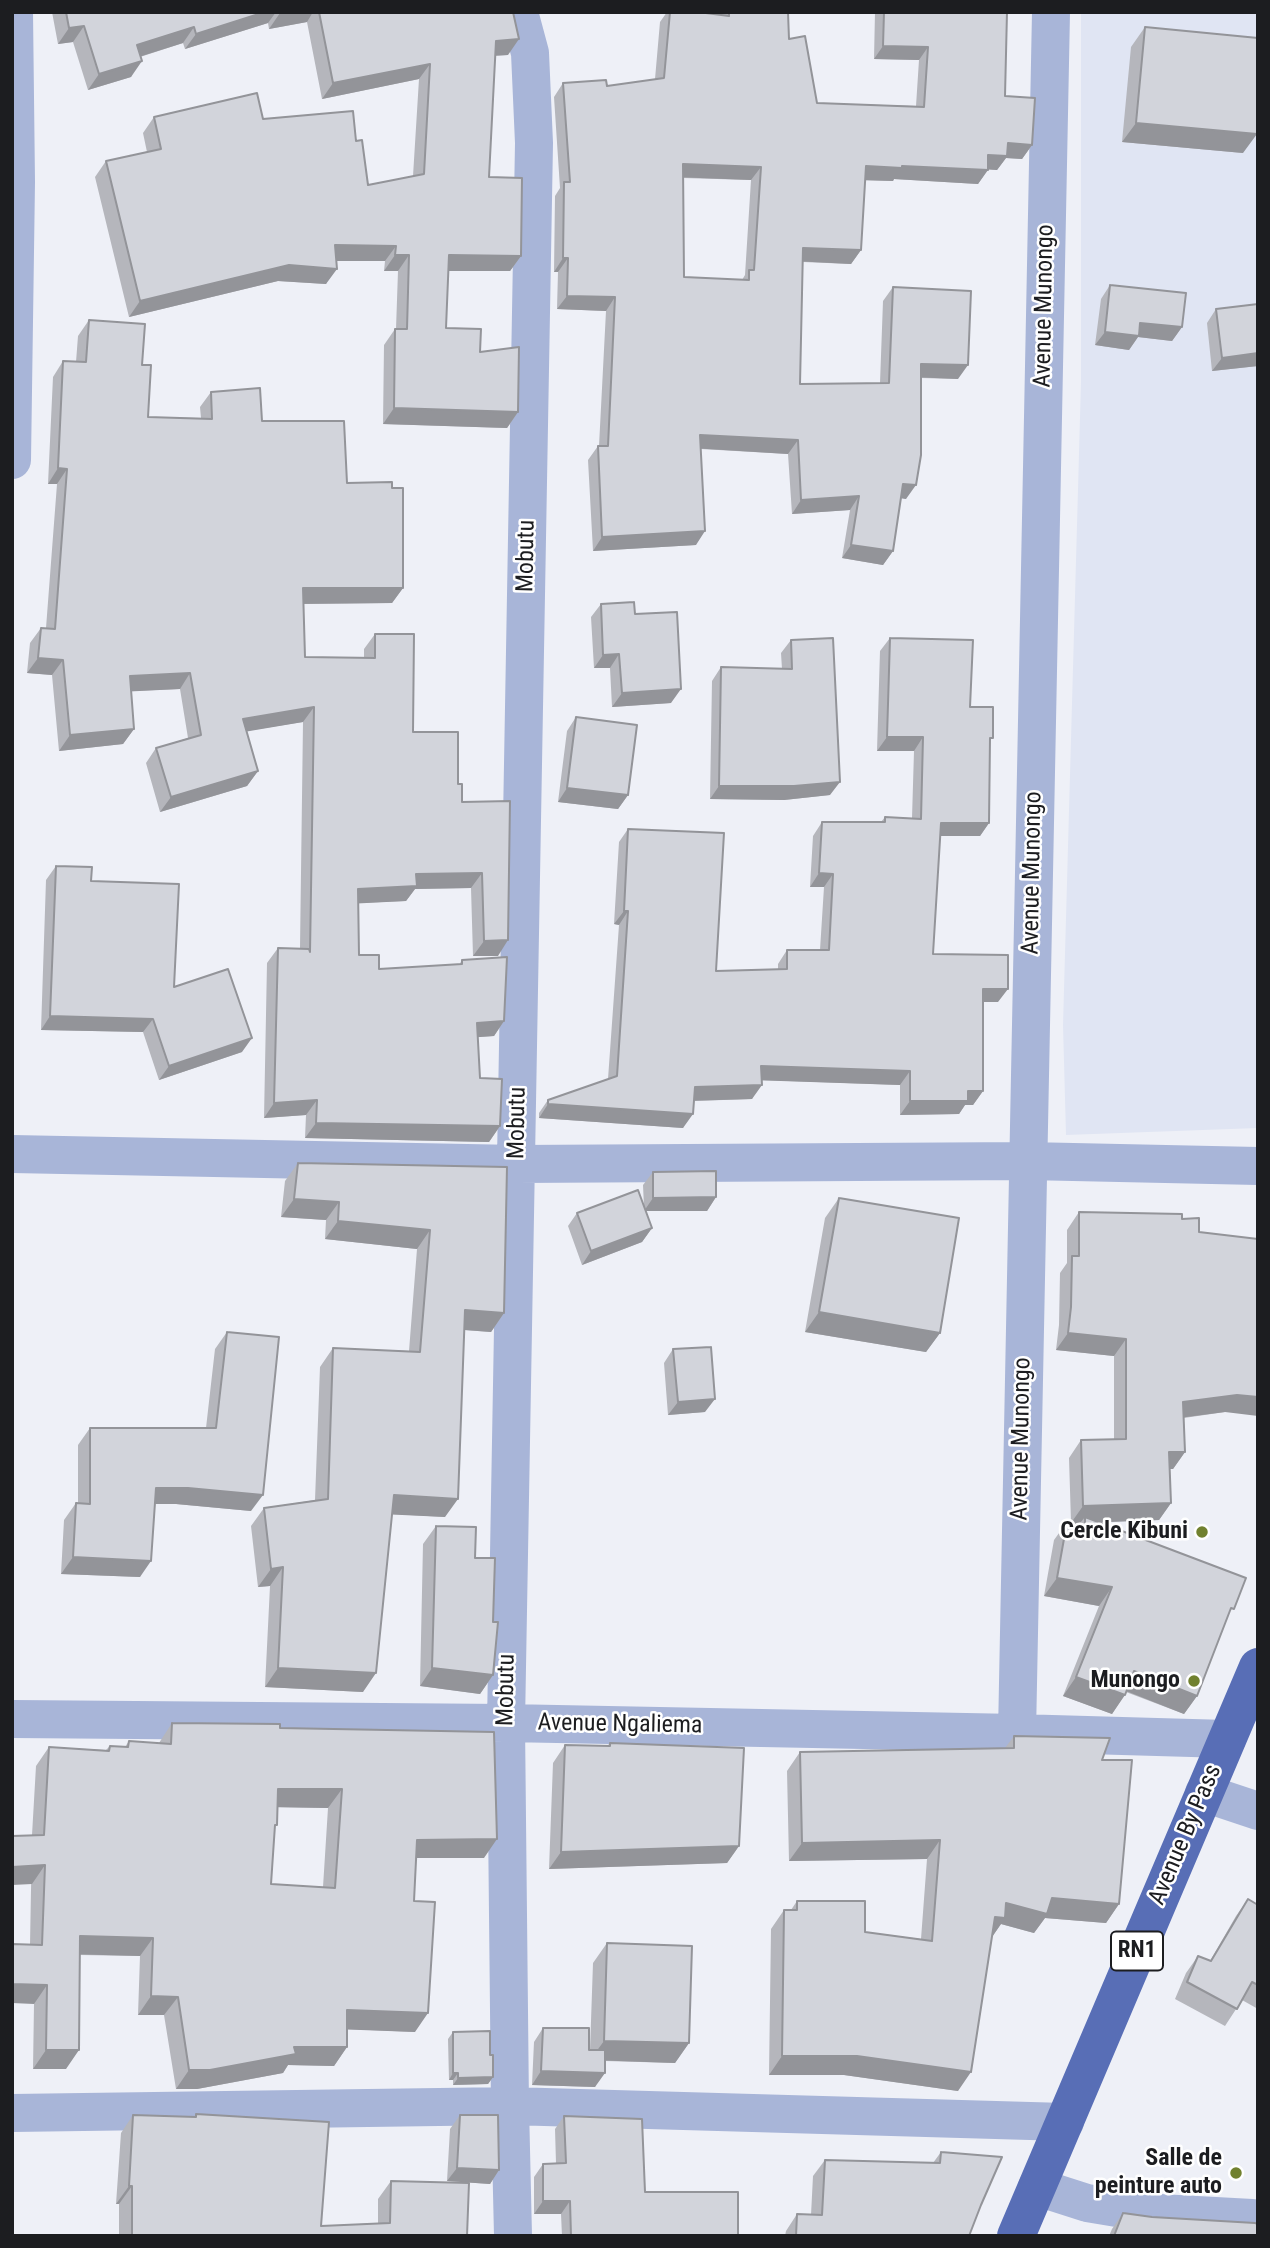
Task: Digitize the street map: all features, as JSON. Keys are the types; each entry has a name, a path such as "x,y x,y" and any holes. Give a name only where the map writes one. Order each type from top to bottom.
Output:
{"highway":[{"name":"Avenue By Pass","path":"1016,2236 1258,1667"}],"street":[{"path":"12,460 14,12"},
{"name":"Mobutu","path":"513,2236 506,1723 534,144 530,53 519,12"},
{"name":"Avenue Munongo","path":"1017,1733 1051,12"},
{"path":"12,1154 517,1164 1027,1161 1258,1166"},
{"name":"Avenue Ngaliema","path":"12,1718 506,1723 1227,1739"},
{"path":"1204,1793 1258,1811"},
{"path":"12,2113 510,2106 1065,2122"},
{"path":"1037,2187 1087,2203 1141,2212 1252,2219"}],"shaded area":[{"path":"1081,12 1258,12 1258,1128 1066,1135 1063,1025 1081,382"}],"building":[{"path":"66,12 265,12 196,34 194,27 137,45 142,61 99,74 84,26 69,28"},
{"path":"319,12 513,12 519,39 496,41 489,177 522,178 521,256 449,255 446,328 481,329 480,352 519,347 518,412 394,408 395,329 407,329 409,255 395,255 396,246 335,245 337,269 289,265 140,301 106,161 161,149 154,117 257,93 263,119 353,111 356,141 362,140 368,185 424,174 430,64 333,83"},
{"path":"670,12 729,16 729,12 788,12 789,39 805,36 817,103 924,107 928,47 883,46 884,12 1007,12 1005,96 1035,98 1032,145 1008,143 1007,156 988,155 988,170 866,166 861,250 803,248 800,384 889,383 893,287 971,291 968,365 921,364 921,455 916,485 903,484 893,551 851,545 859,496 801,500 798,440 700,435 705,531 602,537 598,446 608,446 615,297 567,296 568,258 563,258 564,182 570,182 563,83 606,80 607,86 664,78","holes":["683,164 761,167 754,270 749,270 749,280 684,277"]},
{"path":"1145,27 1258,38 1257,134 1136,123"},
{"path":"1110,285 1186,293 1182,327 1140,323 1139,336 1105,332"},
{"path":"1258,304 1258,353 1222,358 1216,309"},
{"path":"89,320 145,324 142,365 151,365 148,417 212,419 211,392 260,388 262,421 344,421 347,483 392,482 392,488 403,488 403,588 303,588 305,657 375,658 375,634 414,634 413,732 458,732 458,784 462,784 462,802 510,801 508,940 484,941 482,873 416,874 417,886 358,889 359,955 379,955 379,969 462,964 462,960 507,957 504,1021 477,1023 480,1078 502,1079 500,1126 316,1123 317,1100 274,1103 278,948 309,949 310,952 314,707 243,719 258,771 171,797 156,748 201,735 190,673 130,676 134,729 70,735 63,660 38,658 41,628 55,629 67,469 58,468 63,361 86,362"},
{"path":"634,602 635,614 677,612 681,689 622,693 619,654 603,655 601,604"},
{"path":"833,638 840,782 794,786 719,786 721,667 792,669 791,640"},
{"path":"890,638 973,640 970,707 993,707 989,823 941,823 933,954 1008,955 1008,989 983,989 983,1091 968,1091 968,1101 910,1101 910,1071 761,1066 762,1085 695,1087 693,1114 548,1104 548,1100 617,1076 628,911 624,911 628,829 724,833 716,971 787,969 787,950 829,950 833,874 819,873 822,822 885,822 885,817 921,819 923,737 887,737"},
{"path":"576,717 637,725 628,795 567,788"},
{"path":"56,866 92,867 91,881 179,884 174,987 228,969 252,1038 169,1066 153,1019 50,1016"},
{"path":"298,1163 507,1167 504,1313 465,1310 458,1499 394,1495 376,1673 278,1668 283,1567 271,1569 264,1508 328,1499 333,1348 420,1352 430,1230 338,1221 339,1202 294,1199"},
{"path":"716,1171 716,1197 653,1198 653,1172"},
{"path":"638,1190 652,1228 591,1251 577,1213"},
{"path":"839,1198 959,1218 940,1333 819,1312"},
{"path":"1079,1212 1182,1214 1182,1219 1199,1218 1199,1232 1258,1239 1258,1397 1237,1395 1183,1402 1185,1452 1169,1452 1171,1503 1083,1506 1081,1440 1126,1439 1126,1339 1068,1333 1072,1256 1079,1256"},
{"path":"227,1332 279,1337 263,1495 156,1488 151,1561 73,1557 76,1503 90,1504 90,1428 216,1428"},
{"path":"711,1347 715,1399 678,1402 673,1349"},
{"path":"1085,1517 1246,1578 1234,1609 1231,1608 1197,1696 1134,1671 1125,1695 1076,1677 1112,1587 1057,1578 1067,1522 1085,1525"},
{"path":"436,1526 476,1527 475,1558 495,1558 493,1622 498,1622 493,1675 432,1668"},
{"path":"172,1723 494,1732 497,1839 417,1840 414,1901 435,1902 428,2013 347,2010 347,2047 294,2047 296,2054 210,2070 189,2070 178,1997 151,1996 153,1938 80,1936 79,2050 46,2050 47,1985 12,1984 12,1944 42,1945 45,1865 12,1867 12,1836 44,1835 49,1747 109,1751 110,1746 128,1747 129,1741 171,1744","holes":["278,1789 342,1789 335,1888 271,1884"]},
{"path":"1014,1736 1110,1738 1102,1760 1132,1760 1119,1904 1052,1898 1047,1914 1006,1903 1005,1918 995,1917 971,2072 857,2056 782,2056 784,1910 797,1910 797,1901 865,1901 865,1932 932,1941 940,1840 802,1843 800,1752 1014,1748"},
{"path":"610,1743 744,1748 739,1846 561,1852 565,1745 610,1746"},
{"path":"1248,1899 1258,1905 1258,1985 1252,1982 1237,2009 1187,1982 1198,1956 1211,1961"},
{"path":"607,1943 692,1946 689,2043 604,2041"},
{"path":"543,2028 589,2028 589,2050 605,2050 605,2073 541,2071"},
{"path":"490,2031 493,2077 458,2078 458,2073 453,2073 453,2032"},
{"path":"196,2114 329,2122 321,2226 390,2223 391,2181 469,2183 467,2236 132,2236 132,2186 129,2186 133,2115 196,2117"},
{"path":"460,2115 498,2115 499,2170 457,2168"},
{"path":"564,2116 642,2119 645,2192 738,2192 738,2236 571,2236 570,2201 543,2201 543,2164 566,2163"},
{"path":"941,2152 1002,2157 969,2236 796,2236 797,2214 822,2215 825,2160 940,2163"},
{"path":"1123,2213 1255,2223 1258,2224 1258,2236 1114,2236"}],"place":[{"name":"Cercle Kibuni","path":"1202,1532"},
{"name":"Munongo","path":"1194,1681"},
{"name":"Salle de peinture auto","path":"1236,2173"}]}
